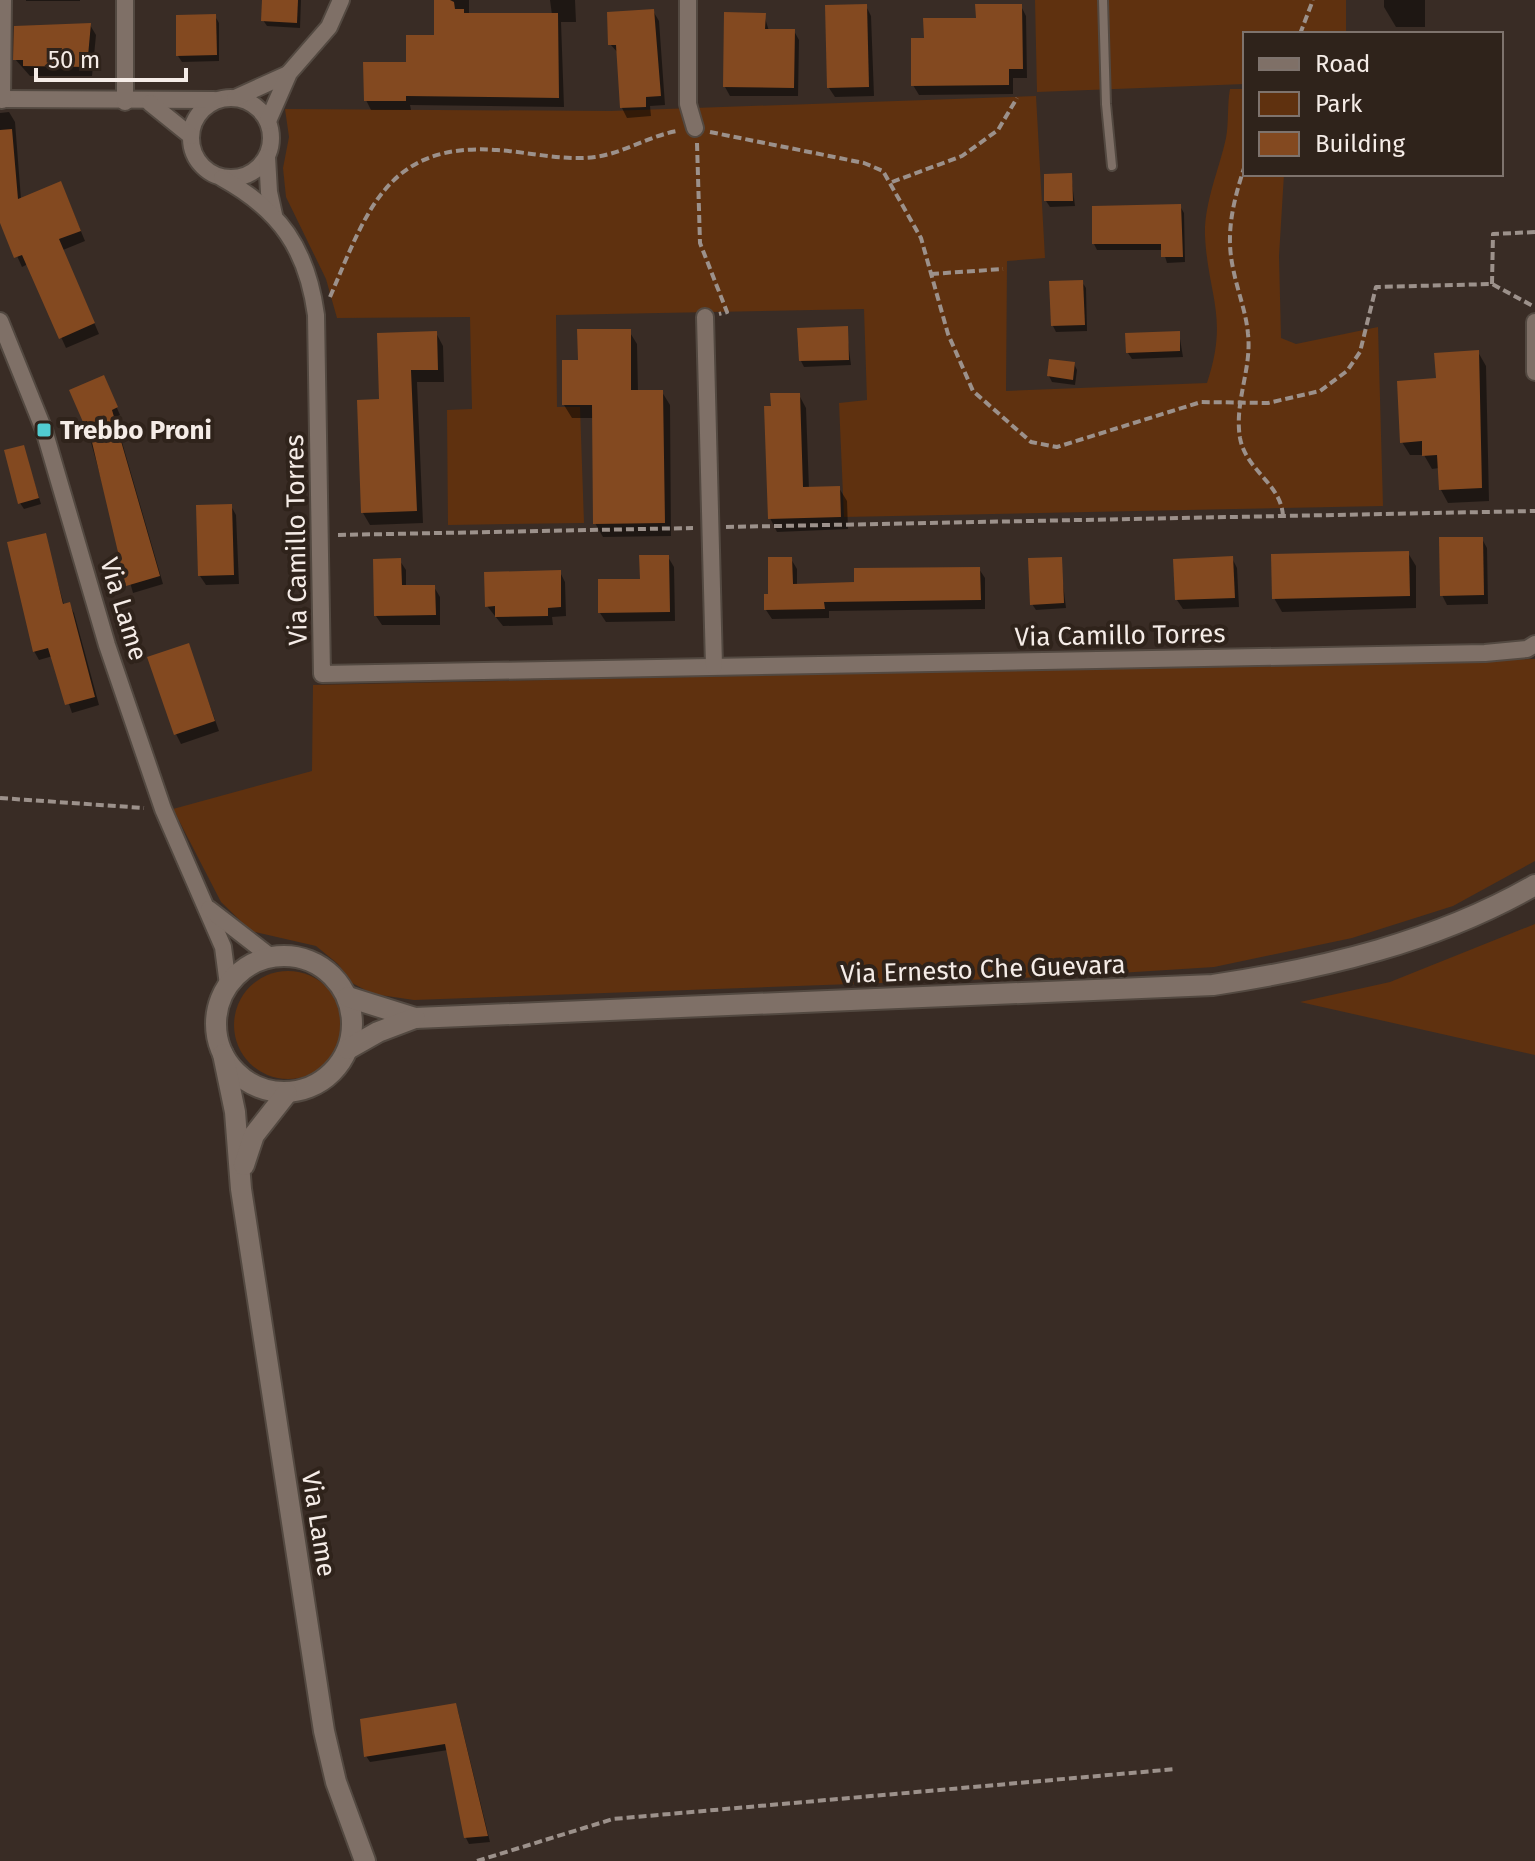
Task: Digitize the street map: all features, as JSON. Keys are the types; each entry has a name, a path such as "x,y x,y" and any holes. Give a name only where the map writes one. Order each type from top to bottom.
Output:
{"street":[{"path":"3,0 1,100 150,103 217,100 235,98 289,73"},
{"path":"125,0 125,102"},
{"path":"268,121 289,73 329,27 341,0"},
{"path":"688,0 688,104 695,128"},
{"path":"217,100 199,114 191,136 191,147 202,167 222,178 248,175 267,157 271,145 268,121 260,110 235,98"},
{"path":"150,103 191,136"},
{"name":"Via Camillo Torres","path":"267,157 274,215"},
{"name":"Via Camillo Torres","path":"222,178 246,191 274,215 302,260 311,281 316,315 322,674 1531,646"},
{"path":"705,317 714,666"},
{"name":"Via Lame","path":"0,321 44,430 107,645 163,809 208,909 228,964 228,985"},
{"path":"1535,322 1535,372"},
{"name":"Via Ernesto Che Guevara","path":"348,1049 378,1032 415,1018 1213,985 1281,975 1410,941 1486,913 1535,885"},
{"name":"Via Lame","path":"208,909 271,957"},
{"path":"271,957 300,957 322,966 340,983 348,997 353,1026 348,1049 328,1077 304,1090 287,1093 252,1084 235,1071 223,1054 216,1035 216,1015 228,985 247,966 271,957"},
{"name":"Via Ernesto Che Guevara","path":"348,997 415,1018"},
{"name":"Via Lame","path":"223,1054 235,1112 241,1189 324,1731 336,1782 365,1861"},
{"name":"Via Lame","path":"241,1189 245,1158 254,1135 287,1093"}],"lane":[{"path":"1103,0 1106,104 1112,166"}],"path":[{"path":"1301,32 1313,0"},
{"path":"892,182 962,156 998,130 1017,98"},
{"path":"695,128 700,163 700,243 727,312 705,317"},
{"path":"316,315 330,297 363,222 387,183 417,161 452,150 494,149 594,158 695,128 864,163 883,171 892,182 921,238 948,334 973,391 1031,442 1057,447 1201,402 1238,400 1268,403 1320,391 1347,371 1360,352 1369,327 1376,287 1492,284 1535,307"},
{"path":"1243,172 1231,212 1229,245 1248,335 1247,363 1238,400 1240,439 1247,458 1282,500 1283,516"},
{"path":"1492,284 1493,234 1535,232"},
{"path":"931,274 1003,269"},
{"path":"320,536 1535,511"},
{"path":"0,798 163,809"},
{"path":"477,1861 613,1819 1176,1769"}],"green space":[{"path":"1035,0 1346,0 1346,32 1243,32 1243,84 1037,92"},
{"path":"1230,89 1243,89 1243,176 1284,176 1279,256 1281,338 1296,344 1378,327 1383,506 844,517 839,403 867,400 864,309 556,315 557,407 580,407 584,523 448,525 447,410 472,409 470,317 337,318 326,279 286,197 283,168 289,137 285,109 610,111 1036,96 1045,258 1007,261 1006,391 1207,383 1217,323 1205,224 1226,138"},
{"path":"1535,659 1535,861 1453,906 1352,938 1214,967 1072,976 414,1000 373,994 352,983 338,964 316,946 251,931 221,902 173,809 312,771 313,685"},
{"path":"1535,924 1535,1055 1300,1002 1390,982"},
{"path":"288,971 309,975 326,987 338,1004 342,1025 338,1046 326,1063 309,1075 288,1079 267,1075 250,1063 238,1046 234,1025 238,1004 250,987 267,975"}],"building":[{"path":"262,0 298,0 297,23 261,21"},
{"path":"434,0 450,0 454,2 455,9 464,9 464,13 558,13 559,98 406,96 406,101 364,101 363,62 406,62 406,35 434,35"},
{"path":"867,4 869,87 827,88 825,5"},
{"path":"975,4 1022,4 1023,69 1009,69 1009,85 911,86 911,38 924,38 923,18 976,18"},
{"path":"654,9 661,96 646,97 646,107 620,108 616,45 608,45 607,12"},
{"path":"724,12 766,13 765,29 795,29 794,88 723,87"},
{"path":"216,14 217,55 176,56 176,15"},
{"path":"91,23 87,67 23,66 23,60 13,60 14,26"},
{"path":"12,129 18,199 61,181 81,231 59,239 95,323 59,339 22,255 14,258 0,223 0,130"},
{"path":"1072,173 1073,201 1044,201 1044,174"},
{"path":"1181,204 1183,257 1161,257 1161,244 1092,244 1092,206"},
{"path":"1083,280 1085,325 1051,326 1049,281"},
{"path":"848,326 849,360 799,361 797,328"},
{"path":"577,329 631,329 631,390 663,390 665,523 593,524 592,405 562,405 562,360 578,360"},
{"path":"437,331 438,370 411,370 417,511 361,513 357,400 379,399 377,333"},
{"path":"1180,331 1180,351 1126,353 1125,333"},
{"path":"1479,350 1482,488 1439,490 1437,455 1422,456 1422,441 1400,443 1397,381 1436,378 1434,353"},
{"path":"1049,359 1075,362 1073,380 1047,376"},
{"path":"104,375 118,407 112,410 160,576 126,586 87,421 83,422 69,390"},
{"path":"770,393 800,393 803,487 840,486 841,517 768,519 764,406 771,406"},
{"path":"24,445 39,498 18,504 4,450"},
{"path":"232,504 234,575 198,576 196,505"},
{"path":"46,533 63,604 70,602 95,697 65,705 48,648 33,652 7,542"},
{"path":"1439,537 1483,537 1484,595 1440,596"},
{"path":"1409,551 1410,596 1272,599 1271,554"},
{"path":"639,555 669,555 670,612 598,613 598,579 640,579"},
{"path":"1233,556 1235,598 1175,600 1173,559"},
{"path":"768,557 792,557 793,584 854,582 854,568 980,567 981,600 824,602 825,609 764,610 764,594 768,594"},
{"path":"1062,557 1064,603 1030,605 1028,558"},
{"path":"401,558 402,585 435,585 436,615 374,616 373,559"},
{"path":"561,570 561,607 548,608 548,616 495,617 495,606 485,607 484,572"},
{"path":"189,643 215,721 174,735 147,657"},
{"path":"456,1703 488,1836 464,1838 445,1744 364,1757 360,1719"}],"place":[{"name":"Trebbo Proni","path":"44,430"}]}
